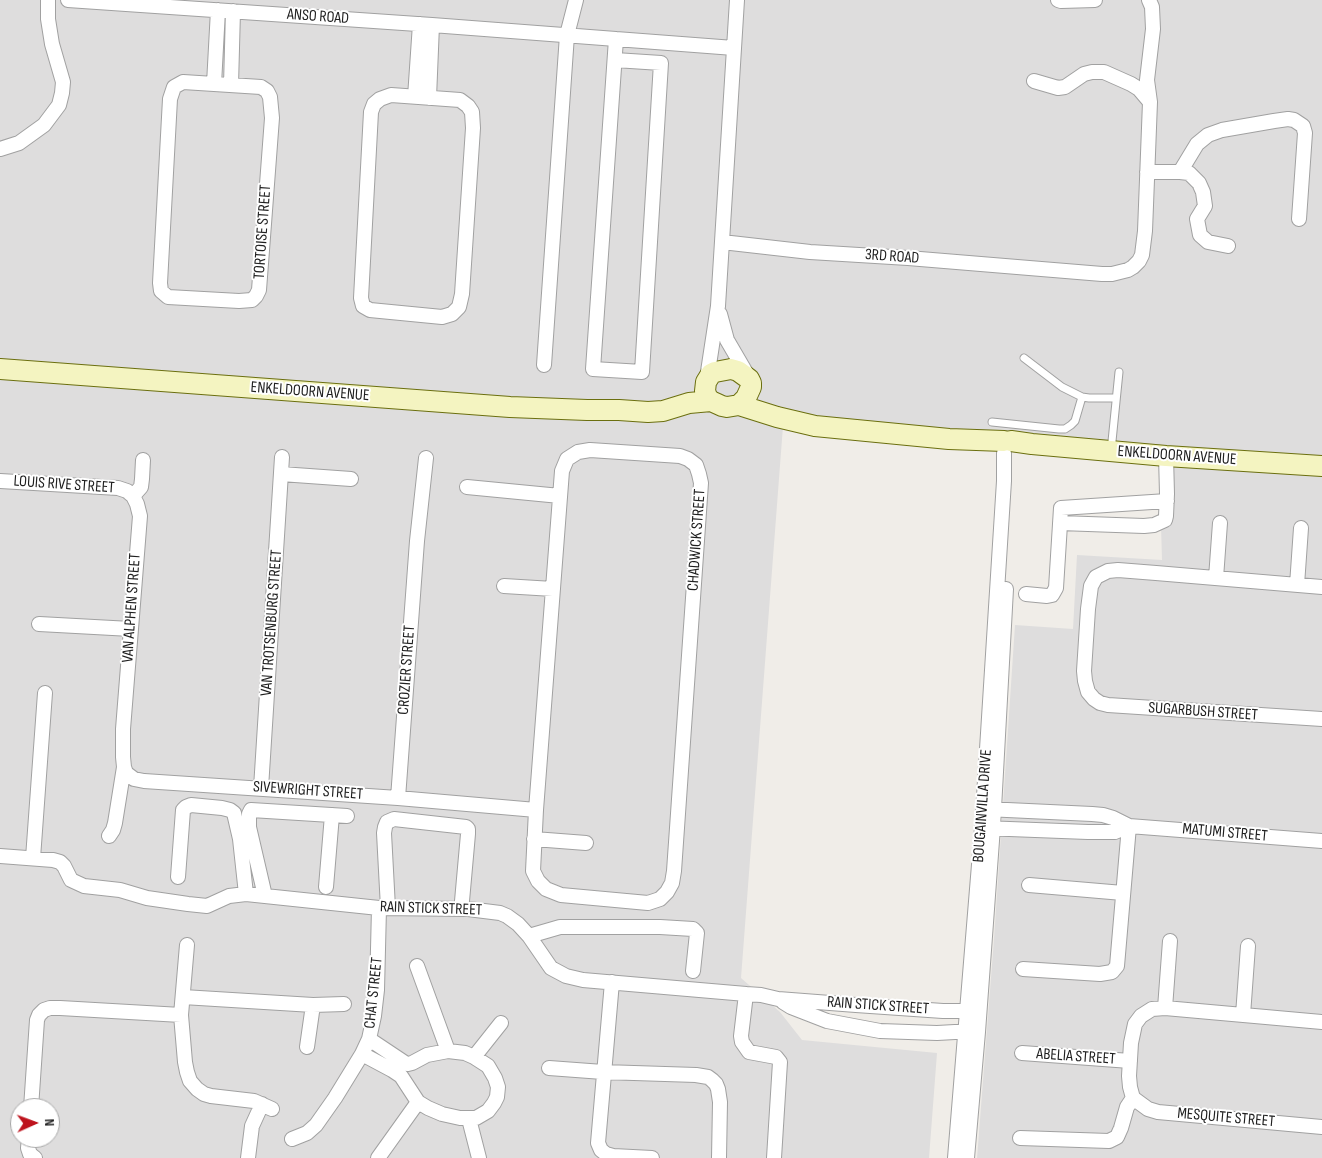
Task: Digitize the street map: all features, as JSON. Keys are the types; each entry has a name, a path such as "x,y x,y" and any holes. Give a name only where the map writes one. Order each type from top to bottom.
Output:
{"street":[{"path":"0,149 19,143 44,125 59,105 62,94 62,82 52,44 48,19 48,0"},
{"name":"ANSO ROAD","path":"68,0 124,2 734,48"},
{"path":"544,365 567,35 576,0"},
{"path":"708,387 718,306 737,0"},
{"path":"1058,0 1095,0"},
{"name":"3RD ROAD","path":"722,242 810,252 1102,274 1112,274 1134,267 1142,255 1145,231 1150,102 1147,80 1153,29 1152,7 1149,0"},
{"path":"214,84 218,10"},
{"path":"231,85 233,11"},
{"path":"422,97 426,25"},
{"path":"615,60 661,63 642,372 593,369 616,39"},
{"path":"1034,81 1058,88 1065,86 1084,74 1104,72 1139,89 1150,102"},
{"name":"TORTOISE STREET","path":"183,82 231,85 261,87 267,91 272,105 259,290 252,300 246,301 168,297 161,291 160,283 170,99 174,87 183,82"},
{"path":"391,95 422,97 460,100 472,112 462,294 459,307 452,314 442,317 370,310 363,306 361,298 371,112 374,104 380,98 391,95"},
{"path":"1180,172 1197,144 1208,135 1222,130 1288,119 1294,120 1303,126 1306,133 1299,219"},
{"path":"1147,172 1189,173 1199,183 1204,192 1205,206 1197,219 1200,235 1208,242 1228,246"},
{"path":"718,306 724,331 750,383 746,398 739,405"},
{"name":"ENKELDOORN AVENUE","path":"0,369 510,407 648,412 662,411 689,403 708,387 715,372 731,369 738,371 750,383 777,417"},
{"name":"ENKELDOORN AVENUE","path":"708,387 717,404 727,407 739,405 815,426 1008,446 1111,451 1322,466"},
{"name":"BOUGAINVILLA DRIVE","path":"967,1158 973,1011 987,827 1004,481 1008,446"},
{"name":"CHADWICK STREET","path":"590,450 680,456 696,465 701,483 674,872 672,883 660,899 648,902 561,895 546,889 538,881 533,871 553,589 562,472 567,459 578,452 590,450"},
{"path":"1060,523 1144,526 1154,525 1165,520 1167,501 1166,456"},
{"name":"VAN TROTSENBURG STREET","path":"261,788 282,457"},
{"name":"CROZIER STREET","path":"398,798 416,541 426,458"},
{"path":"130,494 141,487 143,460"},
{"path":"281,474 351,479"},
{"name":"LOUIS RIVE STREET","path":"0,481 118,488 130,494"},
{"path":"467,486 560,496"},
{"name":"VAN ALPHEN STREET","path":"124,767 123,729 140,516 137,504 130,494"},
{"path":"1026,594 1052,595 1056,588 1061,508 1167,501"},
{"path":"1220,524 1216,578 1322,587"},
{"path":"1297,585 1301,528"},
{"name":"SUGARBUSH STREET","path":"1216,578 1118,570 1108,571 1096,578 1091,586 1088,609 1084,671 1088,692 1100,703 1117,706 1322,719"},
{"path":"504,586 553,589"},
{"path":"39,624 131,629"},
{"path":"0,856 34,858 45,693"},
{"path":"108,836 113,830 115,823 124,767"},
{"name":"SIVEWRIGHT STREET","path":"124,767 129,776 144,781 398,798 536,810"},
{"path":"178,877 183,810 186,806 230,810 234,814 240,839 246,894"},
{"name":"MATUMI STREET","path":"988,809 1103,815 1129,826 1322,841"},
{"path":"265,896 249,827 248,814 251,810 347,816"},
{"path":"326,887 332,815"},
{"name":"CHAT STREET","path":"292,1138 307,1133 316,1125 335,1098 369,1039 377,990 384,908 384,827 387,822 394,820 466,826 468,834 462,900"},
{"path":"1024,969 1100,974 1112,972 1117,966 1129,826"},
{"name":"MATUMI STREET","path":"987,827 1115,832 1129,826"},
{"path":"534,839 586,843"},
{"name":"RAIN STICK STREET","path":"34,858 60,862 71,880 84,886 120,890 147,898 207,906 229,896 246,894 384,908 468,909 500,913 507,916 529,936 551,968 558,973 583,980 761,995 778,999 943,1011 973,1011"},
{"path":"1030,885 1123,892"},
{"path":"529,936 560,928 660,926 693,929 697,933 693,971"},
{"path":"1165,1008 1170,941"},
{"path":"187,945 181,1015 187,1072 190,1081 204,1094 254,1100 267,1106 252,1126 248,1158"},
{"path":"1243,1015 1248,946"},
{"path":"417,966 448,1051"},
{"path":"612,982 598,1143 600,1150 613,1156 652,1158"},
{"path":"746,994 742,1042 749,1052 776,1058 780,1062 774,1158"},
{"path":"183,997 313,1005 344,1004"},
{"name":"RAIN STICK STREET","path":"778,999 791,1007 827,1021 880,1031 937,1033 972,1031"},
{"path":"307,1047 313,1005"},
{"path":"32,1098 37,1020 44,1010 60,1008 181,1015"},
{"name":"ABELIA STREET","path":"1134,1098 1129,1076 1132,1038 1135,1024 1141,1016 1152,1009 1165,1008 1322,1022"},
{"path":"474,1057 501,1023"},
{"name":"BOUGAINVILLA DRIVE","path":"955,1158 972,1031"},
{"path":"362,1054 401,1076 418,1102 442,1114 460,1118 476,1118 488,1111 497,1097 498,1087 495,1078 488,1066 474,1057 465,1053 448,1051 427,1055 408,1064 369,1039"},
{"path":"377,1062 384,1049"},
{"name":"ABELIA STREET","path":"1022,1052 1130,1061"},
{"path":"549,1068 708,1077 716,1084 720,1102 719,1158"},
{"path":"1020,1138 1109,1141 1117,1138 1127,1107 1134,1098"},
{"name":"MESQUITE STREET","path":"1134,1098 1148,1109 1158,1112 1322,1127"},
{"path":"378,1158 418,1102"},
{"path":"469,1118 479,1158"},
{"path":"28,1148 30,1154 35,1158"}],"lane":[{"path":"1024,358 1062,387 1082,397 1116,398"},
{"path":"1111,451 1119,372"},
{"path":"992,422 1065,428 1075,421 1082,397"}],"shaded area":[{"path":"0,0 1322,0 1322,1158 977,1158 1015,625 1073,629 1077,555 1162,560 1159,453 783,426 741,978 780,1012 802,1040 937,1053 929,1158 0,1158"}]}
